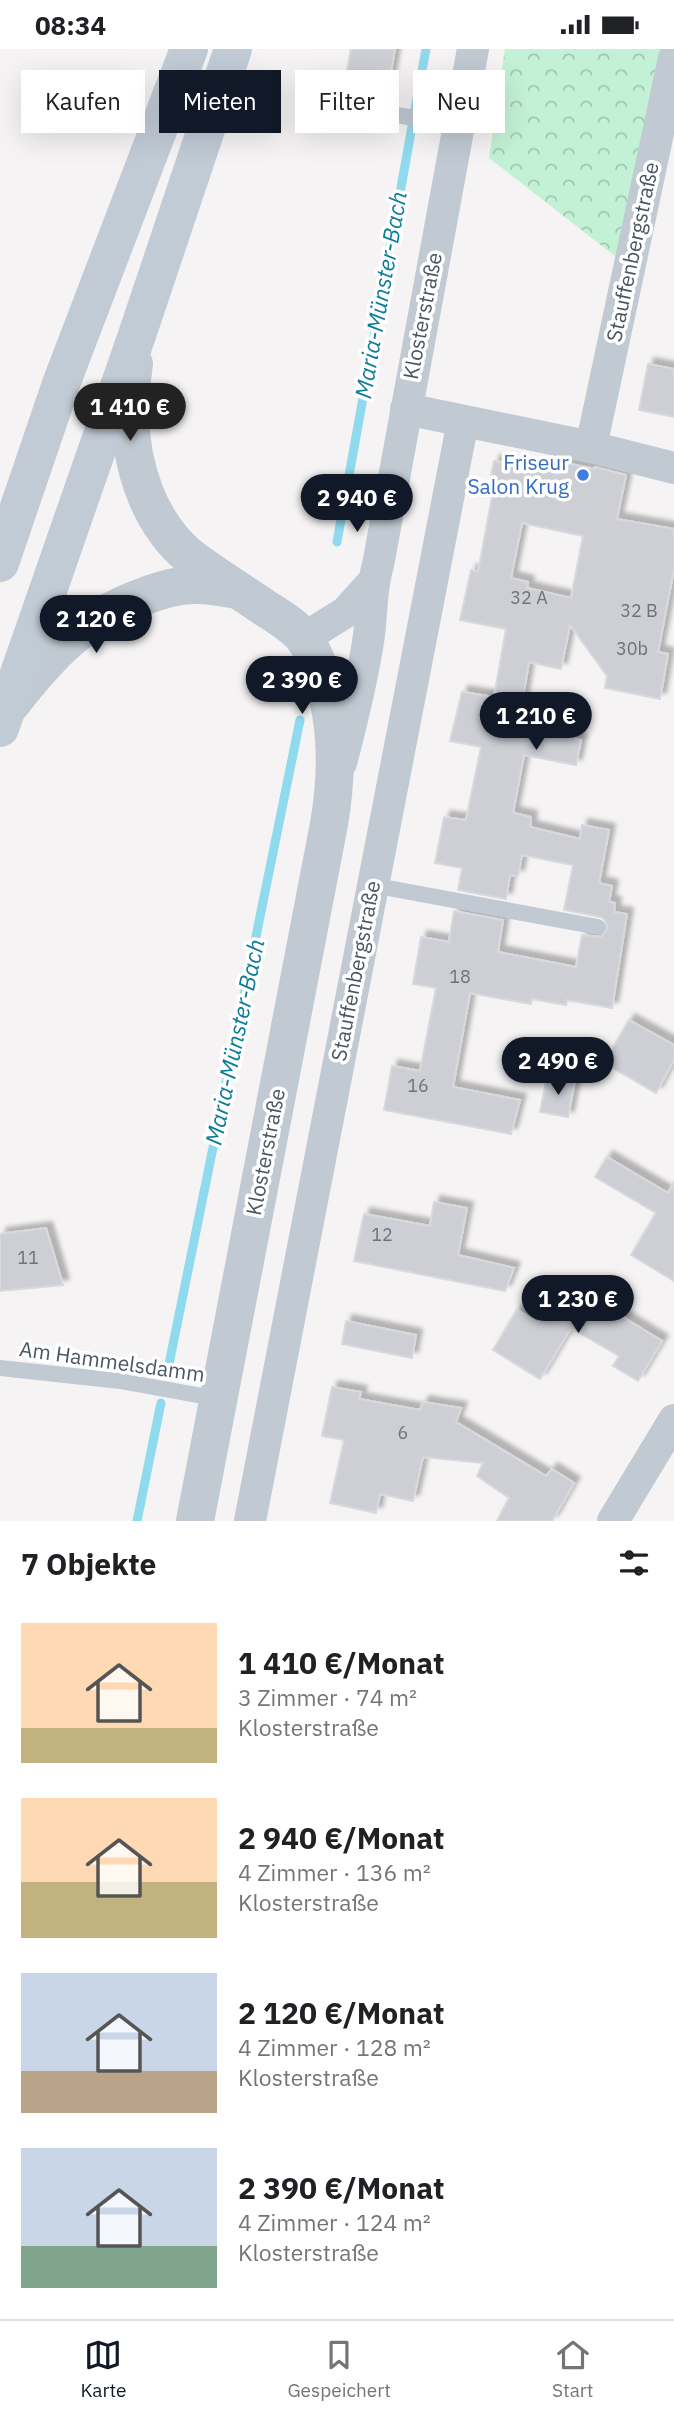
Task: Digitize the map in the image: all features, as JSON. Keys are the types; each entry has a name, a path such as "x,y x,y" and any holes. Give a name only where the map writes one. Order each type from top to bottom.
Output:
{"main road":[{"path":"0,563 61,384 189,49"},
{"path":"3,719 233,49"}],"street":[{"name":"Klosterstraße","path":"469,70 473,49"},
{"name":"Stauffenbergstraße","path":"591,447 674,58"},
{"name":"Klosterstraße","path":"195,1521 325,850 335,782 369,636 373,582 458,133"},
{"name":"Klosterstraße","path":"136,338 129,411 137,468 148,499 166,531 181,549 288,623 304,638 316,661 330,704 335,742 335,782"},
{"path":"406,409 591,447 674,468"},
{"name":"Stauffenbergstraße","path":"250,1521 463,421"},
{"name":"Klosterstraße","path":"304,638 346,612 373,582"},
{"path":"3,719 44,662 66,641 112,608 164,589 181,586 198,585 240,590"},
{"path":"613,1521 674,1420"}],"lane":[{"path":"372,885 598,927"},
{"name":"Am Hammelsdamm","path":"0,1368 120,1381 219,1399"}],"green space":[{"path":"505,49 664,49 620,260 489,158 493,133 505,133 505,70 502,70"}],"building":[{"path":"351,49 395,49 391,70 347,70"},
{"path":"648,364 674,369 674,417 639,410"},
{"path":"494,461 553,472 555,461 595,467 626,475 617,519 674,529 674,569 658,652 668,654 660,699 605,688 607,676 570,625 561,669 529,662 520,714 561,721 559,735 581,740 576,765 524,755 513,813 531,817 530,827 580,839 582,825 609,830 599,883 612,886 609,902 615,903 614,912 627,914 612,1008 567,1000 566,1005 532,999 531,1004 470,993 453,1087 520,1100 511,1134 384,1110 392,1066 420,1071 436,988 413,984 421,937 449,942 454,911 503,920 498,952 576,967 582,935 601,937 608,928 601,917 564,910 573,865 522,855 518,876 510,875 506,899 458,890 462,868 435,863 444,817 466,820 481,747 450,741 462,692 494,697 506,629 460,620 471,570 478,572 492,497 487,496","holes":["522,523 583,536 571,598 527,588 528,582 511,578"]},
{"path":"629,1020 674,1045 674,1060 656,1093 604,1063"},
{"path":"547,1076 575,1081 568,1117 540,1112"},
{"path":"607,1157 668,1193 674,1182 674,1281 631,1255 656,1213 595,1177"},
{"path":"434,1202 467,1208 458,1255 514,1268 505,1291 354,1261 364,1214 430,1226"},
{"path":"46,1228 63,1285 0,1291 0,1234"},
{"path":"603,1287 626,1302 618,1314 662,1341 638,1381 613,1366 619,1356 571,1328 540,1379 493,1350 517,1310 538,1323 557,1291 589,1310"},
{"path":"346,1321 416,1335 412,1358 342,1344"},
{"path":"332,1387 361,1392 359,1399 420,1410 423,1402 461,1408 456,1422 546,1476 552,1469 574,1483 552,1521 497,1521 509,1498 477,1476 483,1463 423,1457 413,1501 380,1494 376,1513 330,1503 344,1440 322,1436"}],"waterway":[{"name":"Maria-Münster-Bach","path":"337,542 426,49"},
{"name":"Maria-Münster-Bach","path":"169,1364 300,720"},
{"name":"Maria-Münster-Bach","path":"137,1521 161,1403"}],"place":[{"name":"Friseur Salon Krug","path":"583,475"}]}
